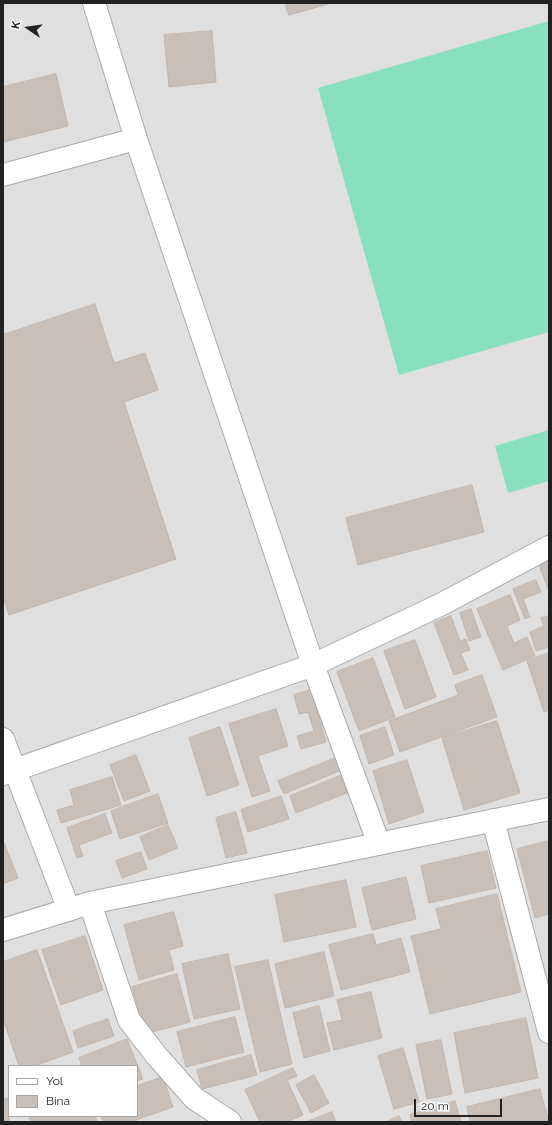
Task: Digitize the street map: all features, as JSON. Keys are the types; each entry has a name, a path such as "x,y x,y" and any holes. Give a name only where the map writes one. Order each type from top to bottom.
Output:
{"street":[{"path":"94,3 136,139 313,665 379,844"},
{"path":"3,175 136,139"},
{"path":"10,772 313,665 442,604 549,547"},
{"path":"3,739 10,772 69,910"},
{"path":"3,930 90,904 549,809"},
{"path":"493,820 549,1032"},
{"path":"90,904 129,1020 156,1055 194,1098 230,1122"}],"shaded area":[{"path":"3,3 549,3 549,1122 3,1122"}],"green space":[{"path":"549,21 549,332 399,375 318,88"},
{"path":"549,430 549,481 508,493 495,446"}],"building":[{"path":"285,3 332,3 289,15"},
{"path":"212,31 216,82 169,87 164,35"},
{"path":"56,74 68,126 3,142 3,87"},
{"path":"95,304 114,363 145,353 158,390 124,402 176,559 9,615 3,597 3,335"},
{"path":"472,485 484,532 358,565 346,518"},
{"path":"549,561 549,591 539,565"},
{"path":"536,580 541,592 523,599 530,617 525,619 513,589"},
{"path":"510,595 520,620 507,626 514,643 527,637 535,656 503,670 477,609"},
{"path":"471,609 481,637 469,641 460,613"},
{"path":"451,616 460,641 466,639 470,650 461,653 468,670 454,675 434,623"},
{"path":"549,616 549,647 536,651 530,632 544,626 541,618"},
{"path":"415,640 436,697 405,709 384,651"},
{"path":"549,653 549,710 544,712 527,661"},
{"path":"373,658 395,717 359,731 337,672"},
{"path":"482,675 497,717 400,752 389,721 458,695 455,685"},
{"path":"311,690 326,742 301,749 297,736 314,731 308,712 299,714 294,695"},
{"path":"276,709 288,746 258,756 270,791 252,797 229,724"},
{"path":"497,721 520,793 464,810 442,738"},
{"path":"220,727 239,785 207,796 189,738"},
{"path":"385,727 394,755 369,764 360,736"},
{"path":"136,755 150,791 124,801 110,765"},
{"path":"338,757 344,769 284,794 278,781"},
{"path":"407,760 424,812 389,824 373,771"},
{"path":"340,776 347,793 296,813 290,796"},
{"path":"112,777 121,805 61,823 57,810 74,805 70,790"},
{"path":"158,794 168,823 120,839 111,811"},
{"path":"281,796 289,819 248,832 241,810"},
{"path":"236,812 247,853 226,858 216,818"},
{"path":"105,814 112,833 79,845 83,856 77,858 67,828"},
{"path":"168,825 178,848 149,860 140,837"},
{"path":"3,840 18,878 3,884"},
{"path":"549,841 549,914 535,918 517,849"},
{"path":"487,851 496,888 429,903 421,866"},
{"path":"141,852 147,869 122,878 116,861"},
{"path":"406,877 416,919 372,930 362,888"},
{"path":"346,880 356,927 284,942 275,895"},
{"path":"497,894 521,992 430,1014 411,936 441,929 436,909"},
{"path":"174,912 183,946 169,950 174,970 139,980 124,925"},
{"path":"373,934 376,945 401,938 410,972 341,990 329,945"},
{"path":"85,936 103,990 61,1005 42,950"},
{"path":"37,950 73,1052 38,1065 19,1065 3,1019 3,962"},
{"path":"324,952 334,996 285,1008 275,964"},
{"path":"228,954 240,1009 194,1019 182,964"},
{"path":"268,960 292,1064 260,1072 235,967"},
{"path":"177,974 190,1022 145,1034 132,987"},
{"path":"371,992 382,1038 334,1050 327,1023 342,1020 337,1000"},
{"path":"319,1006 330,1051 304,1058 293,1013"},
{"path":"235,1017 244,1052 186,1067 177,1032"},
{"path":"526,1018 538,1078 465,1093 454,1033"},
{"path":"108,1019 114,1036 78,1048 73,1031"},
{"path":"127,1039 137,1065 82,1065 79,1058"},
{"path":"441,1040 452,1094 427,1099 416,1045"},
{"path":"403,1048 419,1102 394,1109 378,1056"},
{"path":"251,1055 257,1075 202,1089 197,1070"},
{"path":"138,1066 143,1079 138,1081"},
{"path":"293,1068 297,1076 287,1080 303,1115 287,1122 260,1122 245,1090"},
{"path":"314,1075 329,1103 311,1113 296,1085"},
{"path":"163,1077 173,1107 136,1120 137,1122 103,1122 101,1117 138,1117 138,1086"},
{"path":"540,1089 549,1122 470,1122 467,1107"},
{"path":"8,1098 8,1117 10,1122 3,1122 3,1100"},
{"path":"455,1101 461,1122 412,1122 410,1115"},
{"path":"332,1112 336,1122 306,1122"},
{"path":"399,1116 402,1122 386,1122"},
{"path":"29,1117 95,1117 97,1122 31,1122"}]}
